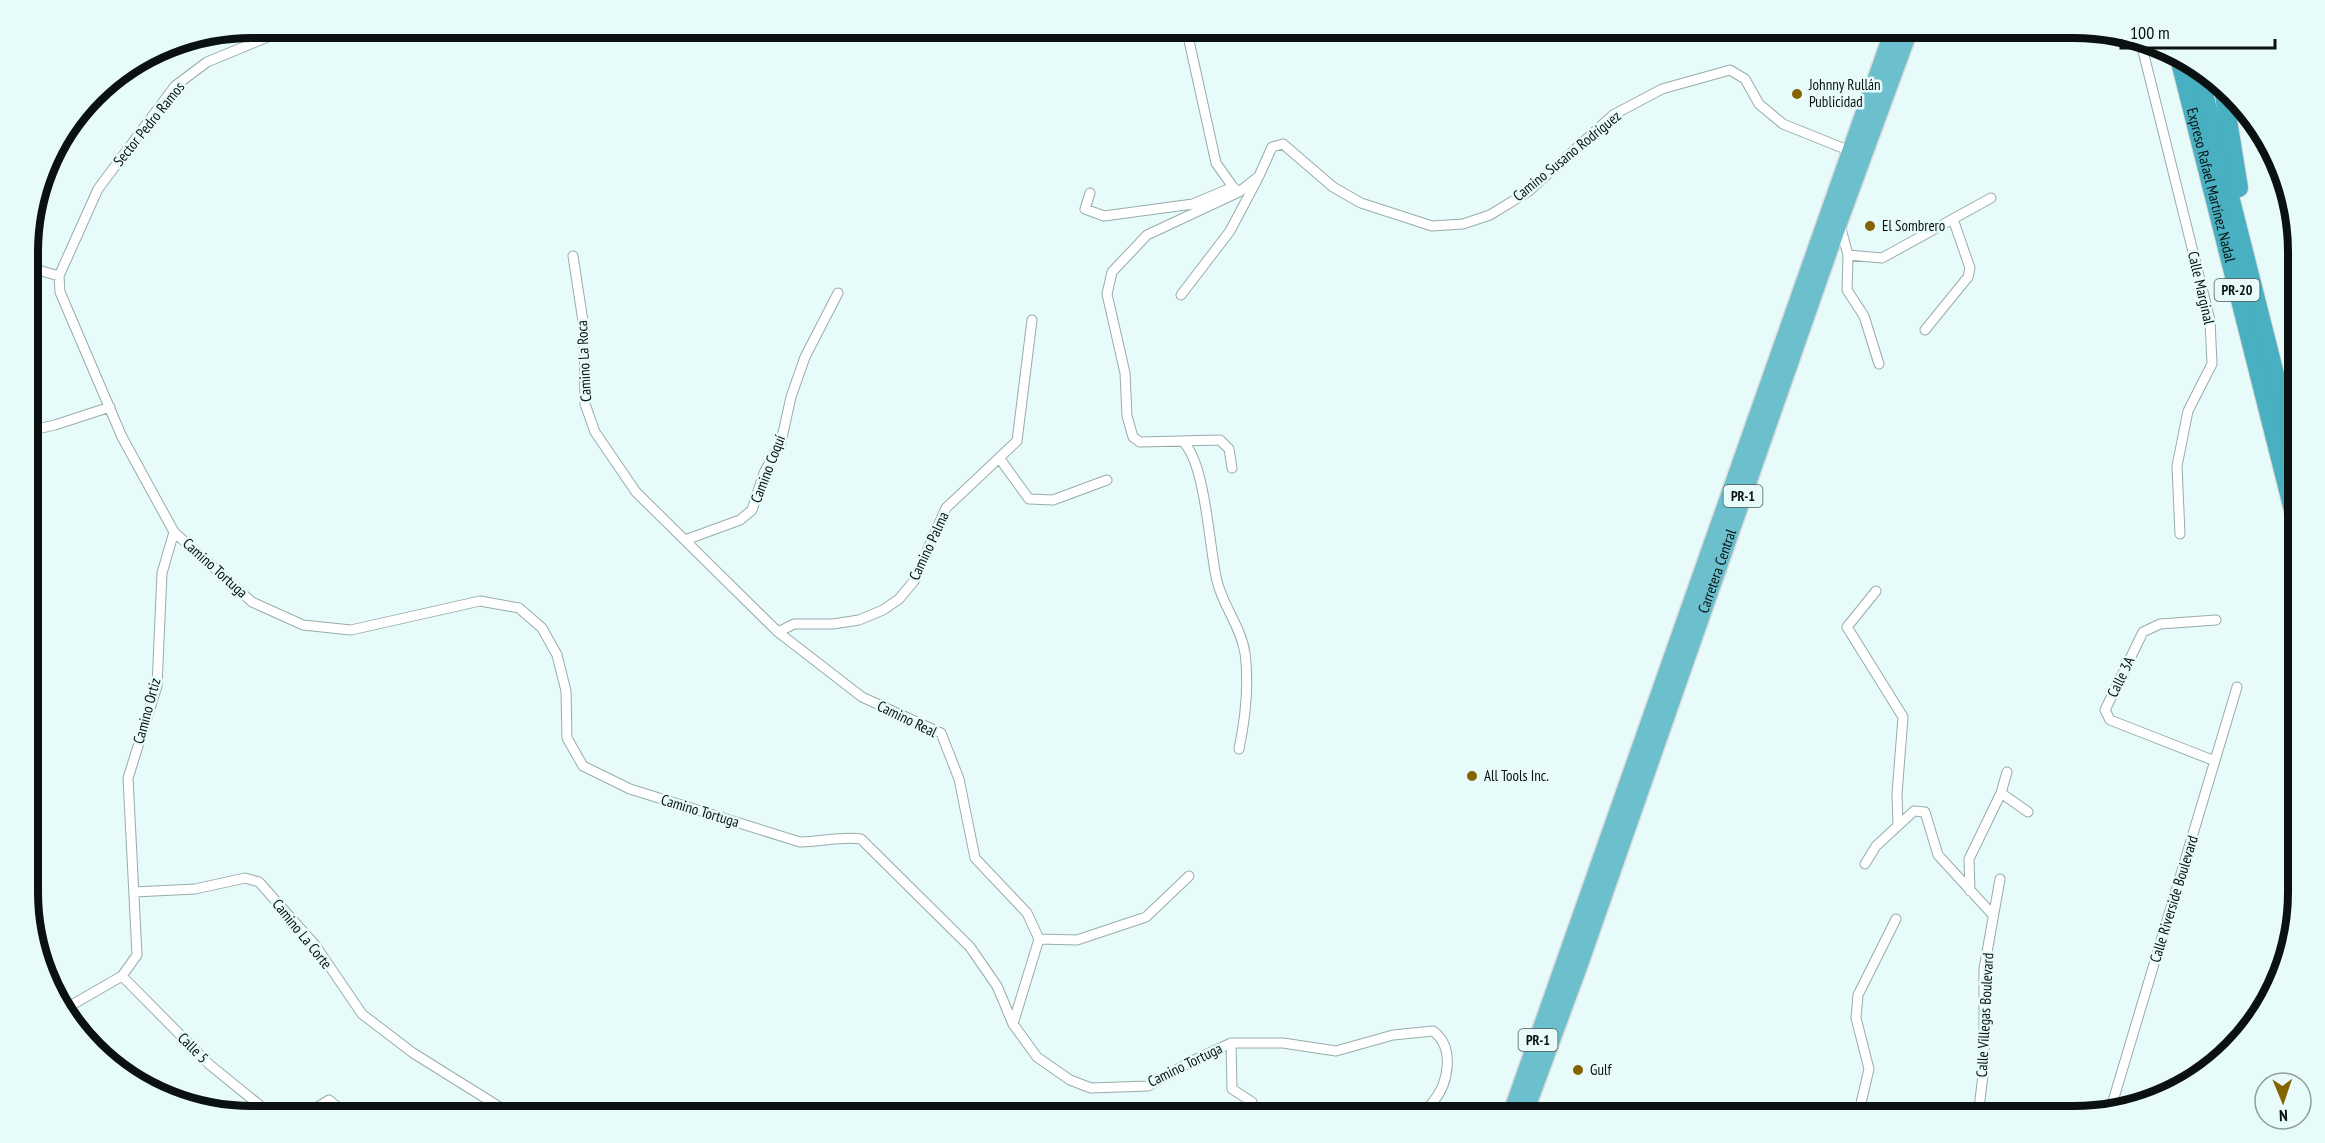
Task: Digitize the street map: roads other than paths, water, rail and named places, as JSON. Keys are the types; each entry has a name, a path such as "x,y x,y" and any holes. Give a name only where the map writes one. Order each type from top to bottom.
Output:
{"highway":[{"name":"Carretera Central","path":"1514,1106 1890,38"},
{"name":"Carretera Central","path":"1528,1106 1579,967 1839,223 1907,38"},
{"name":"Expreso Rafael Martínez Nadal","path":"2181,66 2288,490"},
{"name":"Expreso Rafael Martínez Nadal","path":"2200,79 2288,423"},
{"path":"2224,99 2231,147 2270,346"}],"street":[{"name":"Sector Pedro Ramos","path":"59,276 98,189 175,86 207,62 265,38"},
{"path":"1090,193 1085,209 1104,216 1193,204 1236,190 1216,163 1188,38"},
{"name":"Calle Marginal","path":"2142,49 2210,320 2212,364 2188,411 2177,466 2180,534"},
{"name":"Camino Susano Rodríguez","path":"1182,441 1140,442 1133,437 1127,416 1125,373 1107,294 1112,272 1147,235 1259,176 1272,147 1282,144 1333,187 1361,203 1432,226 1463,224 1491,215 1528,191 1613,115 1662,89 1730,70 1745,79 1759,104 1783,124 1850,151"},
{"path":"1181,295 1230,231 1259,176"},
{"path":"1848,255 1882,258 1991,198"},
{"path":"1925,330 1968,277 1970,268 1953,219"},
{"path":"1839,223 1848,255 1847,290 1864,316 1879,364"},
{"name":"Camino La Roca","path":"573,256 584,328 585,404 595,432 636,492 685,540"},
{"path":"38,270 59,276"},
{"name":"Camino Tortuga","path":"59,276 60,292 122,437 174,532 252,602 303,625 351,630 480,601 519,608 542,628 557,656 566,691 567,738 583,766 630,789 800,842 826,842 848,837 861,838 970,947 997,986 1013,1024 1037,1057 1070,1080 1090,1088 1148,1086 1192,1061 1231,1043 1283,1043 1336,1051 1393,1035 1433,1031 1438,1035 1446,1054 1446,1078 1430,1106"},
{"name":"Camino Coquí","path":"685,540 740,520 752,510 764,473 781,442 791,397 805,357 838,293"},
{"name":"Camino Palma","path":"778,632 794,624 833,624 859,620 883,610 899,599 914,582 946,508 1017,441 1032,320"},
{"path":"38,429 110,407"},
{"path":"1182,441 1220,440 1229,450 1233,468"},
{"path":"1182,441 1189,447 1194,458 1206,512 1217,582 1225,605 1238,630 1245,653 1245,686 1239,749"},
{"path":"1000,459 1029,499 1053,500 1107,480"},
{"name":"Camino Ortiz","path":"134,892 128,777 157,686 162,573 174,532"},
{"name":"Camino Real","path":"685,540 778,632 862,697 941,733 959,779 975,858 1027,913 1039,939"},
{"path":"1876,591 1847,627 1903,717 1897,794 1898,825"},
{"name":"Calle 3A","path":"2215,761 2110,720 2104,710 2144,632 2160,624 2216,620"},
{"name":"Calle Riverside Boulevard","path":"2113,1102 2237,687"},
{"path":"1970,891 1969,859 2001,793 2007,772"},
{"path":"2001,793 2028,812"},
{"path":"1865,864 1876,846 1914,811 1925,812 1938,855 1993,915"},
{"path":"1013,1024 1039,939 1077,940 1146,917 1190,876"},
{"name":"Camino La Corte","path":"134,892 195,889 244,878 259,882 315,945 362,1014 413,1053 498,1106"},
{"name":"Calle Villegas Boulevard","path":"1979,1106 1984,1067 1984,969 2000,879"},
{"path":"70,1006 122,976 137,955 134,892"},
{"path":"1860,1106 1869,1069 1856,1018 1858,995 1896,919"},
{"name":"Calle 5","path":"122,976 210,1065 261,1106"},
{"path":"1231,1043 1232,1089 1252,1102"},
{"path":"319,1106 329,1100 336,1106"}],"place":[{"name":"Johnny Rullán Publicidad","path":"1797,94"},
{"name":"El Sombrero","path":"1870,226"},
{"name":"All Tools Inc.","path":"1472,776"},
{"name":"Gulf","path":"1578,1070"}]}
